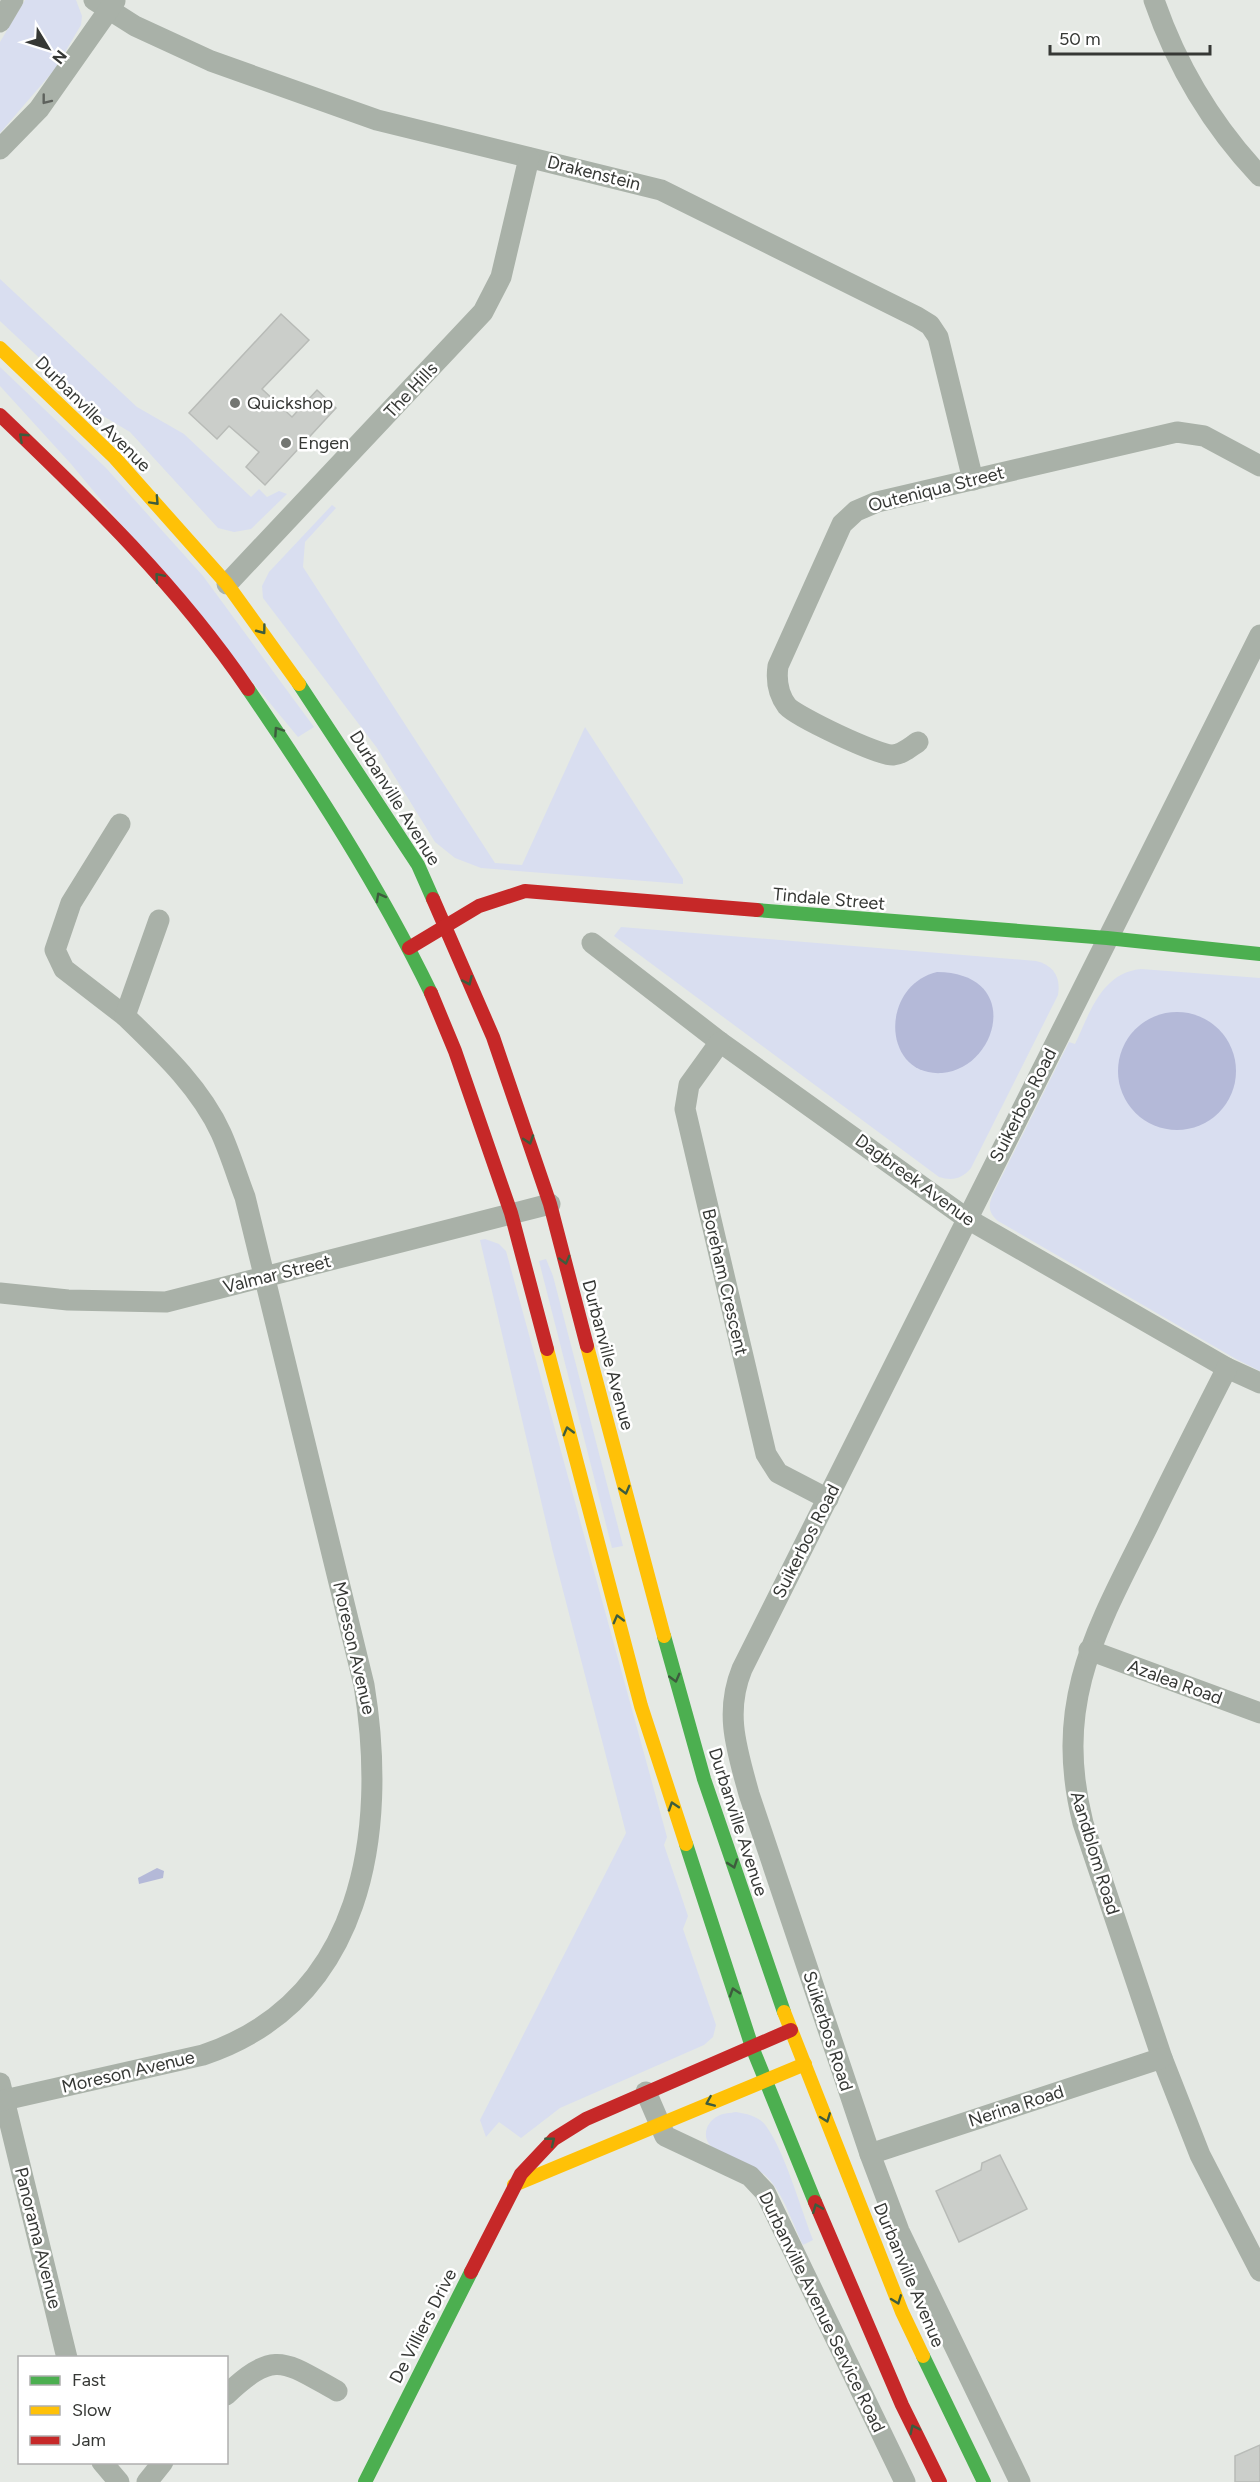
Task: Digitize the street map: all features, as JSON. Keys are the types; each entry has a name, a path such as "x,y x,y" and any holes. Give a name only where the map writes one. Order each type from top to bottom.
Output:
{"main road":[{"name":"Durbanville Avenue","path":"0,348 115,458 226,584 295,675 418,864 493,1037 550,1204 680,1697 708,1791 791,2030 902,2312 984,2482"},
{"path":"0,415 135,549 233,668 322,798 409,948 455,1051 511,1213 641,1706 752,2047 839,2262 940,2482"},
{"name":"Tindale Street","path":"409,948 497,898 525,891 1107,938 1260,954"},
{"name":"De Villiers Drive","path":"364,2482 525,2166 556,2137 586,2119 791,2030"},
{"path":"514,2185 805,2064"}],"street":[{"path":"0,22 13,0"},
{"path":"1154,0 1171,46 1201,103 1219,129 1260,176"},
{"path":"0,149 39,109 106,4"},
{"name":"Drakenstein","path":"106,4 211,61 377,120 661,190 930,325 938,337 973,480"},
{"name":"The Hills","path":"226,584 483,312 501,277 529,158"},
{"name":"Outeniqua Street","path":"918,742 902,753 885,755 795,714 782,697 778,687 778,666 838,532 849,517 866,505 1177,432 1204,436 1260,466"},
{"name":"Suikerbos Road","path":"1020,2482 899,2231 870,2154 749,1794 732,1725 733,1697 742,1669 1260,634"},
{"name":"Moreson Avenue","path":"1,2095 203,2055 249,2036 289,2008 312,1982 332,1953 352,1903 366,1850 371,1815 373,1759 364,1685 245,1197 220,1131 198,1095 168,1058 125,1016 60,965 55,950 71,903 120,824"},
{"path":"125,1016 159,920"},
{"name":"Dagbreek Avenue","path":"592,943 720,1042 966,1218 1227,1368 1260,1383"},
{"name":"Boreham Crescent","path":"720,1042 693,1078 685,1100 714,1236 768,1461 784,1478 828,1499"},
{"name":"Valmar Street","path":"0,1293 68,1300 166,1302 550,1204"},
{"name":"Aandblom Road","path":"1227,1368 1100,1622 1089,1650 1075,1708 1072,1737 1074,1785 1083,1823 1162,2058 1200,2155 1260,2271"},
{"name":"Azalea Road","path":"1089,1650 1260,1713"},
{"name":"Nerina Road","path":"870,2154 1162,2058"},
{"name":"Durbanville Avenue Service Road","path":"646,2092 665,2136 744,2173 765,2192 905,2482"},
{"name":"Panorama Avenue","path":"1,2095 66,2356"},
{"path":"228,2393 246,2377 268,2364 298,2369 336,2391"},
{"path":"103,2464 119,2482"},
{"path":"147,2482 162,2464"}],"shaded area":[{"path":"25,0 76,0 82,16 81,25 55,69 0,133 0,42"},
{"path":"0,279 137,407 184,434 251,497 259,489 267,497 279,491 287,494 251,529 234,532 218,528 130,432 98,413 0,321"},
{"path":"0,367 106,468 203,576 314,727 298,737 71,464 0,386"},
{"path":"332,505 336,508 305,542 303,567 495,863 522,865 585,727 683,879 683,884 481,868 455,858 435,842 377,748 263,598 262,586 269,572"},
{"path":"621,927 1036,961 1052,969 1059,989 971,1168 960,1177 944,1178 939,1177 614,936"},
{"path":"1141,969 1260,978 1260,1371 998,1221 990,1210 993,1194 1069,1042 1075,1044 1092,1008 1106,986 1127,972"},
{"path":"485,1239 499,1244 506,1251 667,1837 664,1845 688,1916 683,1929 716,2025 713,2037 704,2045 560,2108 521,2138 499,2122 486,2137 480,2120 626,1833 553,1552 480,1240"},
{"path":"546,1259 553,1276 623,1546 612,1548 539,1261"},
{"path":"736,2112 760,2120 773,2137 786,2164 813,2240 803,2245 783,2201 768,2178 756,2169 711,2146 706,2137 707,2127 718,2116"}],"water":[{"path":"937,972 964,976 982,988 992,1003 993,1021 988,1040 977,1056 961,1068 942,1073 922,1070 908,1061 899,1046 895,1029 897,1011 905,994 918,981"},
{"path":"1177,1012 1210,1022 1226,1038 1236,1071 1226,1104 1210,1120 1177,1130 1144,1120 1128,1104 1118,1071 1128,1038 1144,1022"},
{"path":"157,1868 164,1871 163,1878 139,1884 138,1878"}],"building":[{"path":"281,314 309,340 262,389 292,417 317,390 336,408 265,485 246,467 259,452 229,426 217,439 189,413"},
{"path":"1000,2155 1027,2209 959,2242 936,2191 981,2170 982,2163"},
{"path":"1260,2445 1260,2482 1235,2482 1235,2456"}],"traffic: fast":[{"path":"299,684 418,865 433,899"},
{"path":"248,689 298,763 368,876 431,993"},
{"path":"757,910 1107,938 1260,954"},
{"path":"664,1636 704,1779 784,2012"},
{"path":"686,1844 752,2047 815,2202"},
{"path":"365,2482 471,2272"},
{"path":"923,2356 984,2482"}],"traffic: slow":[{"path":"0,348 115,458 227,584 299,684"},
{"path":"587,1346 664,1636"},
{"path":"547,1349 641,1706 686,1844"},
{"path":"784,2012 902,2312 923,2356"},
{"path":"514,2185 805,2064"}],"traffic: jam":[{"path":"0,415 67,479 163,580 193,615 248,689"},
{"path":"409,948 479,906 525,891 757,910"},
{"path":"433,899 493,1037 550,1204 587,1346"},
{"path":"431,993 455,1051 511,1213 547,1349"},
{"path":"471,2272 521,2174 554,2139 586,2119 791,2030"},
{"path":"815,2202 902,2405 940,2482"}],"place":[{"name":"Quickshop","path":"235,403"},
{"name":"Engen","path":"286,443"}]}
